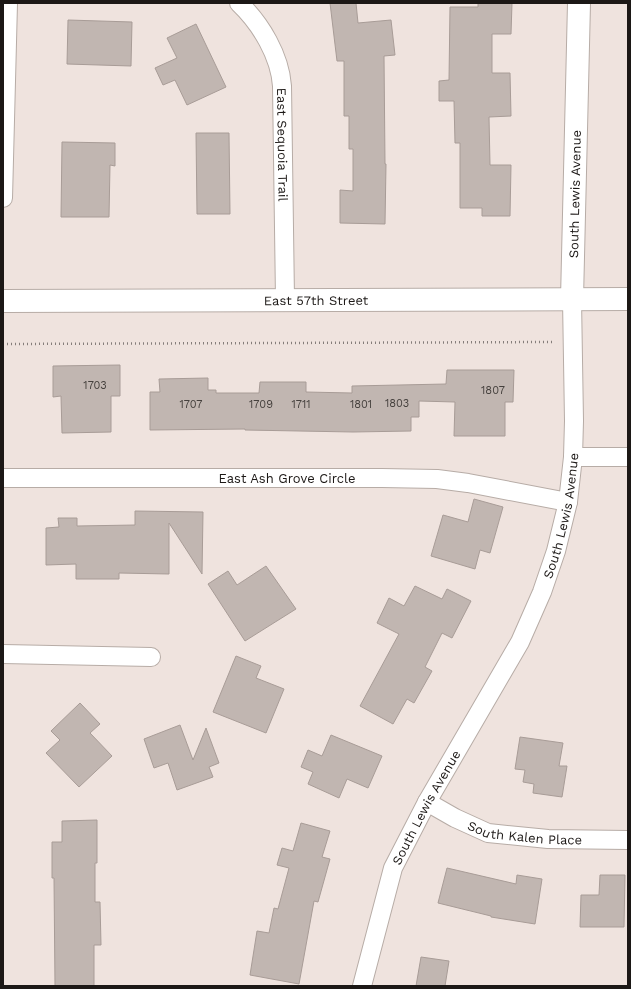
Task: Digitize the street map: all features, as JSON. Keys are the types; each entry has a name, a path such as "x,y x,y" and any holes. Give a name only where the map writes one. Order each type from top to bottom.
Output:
{"main road":[{"name":"South Lewis Avenue","path":"572,299 579,3"},
{"name":"East 57th Street","path":"3,301 628,299"}],"street":[{"path":"3,198 8,3"},
{"name":"East Sequoia Trail","path":"239,3 247,10 268,41 281,72 285,299"},
{"name":"South Lewis Avenue","path":"362,986 393,868 427,802 520,642 542,592 556,551 568,502 573,457 574,421 572,299"},
{"path":"573,457 628,457"},
{"name":"East Ash Grove Circle","path":"3,478 437,479 468,483 568,502"},
{"path":"3,654 151,657"},
{"name":"South Kalen Place","path":"427,802 455,818 488,833 548,839 628,840"}],"path":[{"path":"3,344 572,342"}],"building":[{"path":"330,3 356,3 358,23 391,20 395,55 384,56 386,164 385,224 340,223 340,190 353,191 353,149 349,149 349,116 344,116 344,61 337,61"},
{"path":"478,3 512,3 511,34 492,34 492,73 510,73 511,116 489,117 490,165 511,165 510,216 482,216 482,208 460,208 460,143 455,143 454,101 439,101 439,81 449,80 450,7 478,7"},
{"path":"68,20 132,22 131,66 67,64"},
{"path":"196,24 226,87 187,105 175,80 163,85 155,68 177,58 167,38"},
{"path":"196,133 229,133 230,214 197,214"},
{"path":"62,142 115,143 115,166 110,165 109,217 61,217"},
{"path":"120,365 120,396 111,396 111,432 62,433 61,396 53,397 53,366"},
{"path":"447,370 514,370 513,402 505,402 505,436 454,436 455,402 419,401 419,417 411,417 411,431 353,432 245,429 150,430 150,392 160,392 159,379 208,378 208,390 216,390 216,393 259,393 260,382 306,382 306,392 352,393 352,386 446,384"},
{"path":"474,499 503,507 490,553 480,550 475,569 431,556 443,515 468,522"},
{"path":"135,511 203,512 202,574 169,523 169,574 119,573 119,579 76,579 76,564 46,565 46,528 59,527 58,518 77,518 77,526 135,525"},
{"path":"266,566 296,609 245,641 208,584 228,571 237,585"},
{"path":"415,586 442,599 447,589 471,601 452,638 442,633 425,667 432,671 414,703 407,699 393,724 360,706 399,634 377,623 389,598 404,606"},
{"path":"236,656 261,666 256,678 284,689 266,733 213,712"},
{"path":"80,703 100,724 90,733 112,756 79,787 46,753 60,740 51,731"},
{"path":"180,725 193,760 206,728 219,763 209,767 213,777 177,790 168,763 154,768 144,739"},
{"path":"331,735 382,756 368,788 347,779 339,798 308,784 313,772 301,767 308,750 322,756"},
{"path":"520,737 563,743 559,766 567,766 562,797 533,793 534,784 523,782 525,770 515,769"},
{"path":"97,820 95,902 100,902 101,945 94,945 94,986 55,986 54,878 52,878 52,842 62,842 62,821"},
{"path":"301,823 330,831 322,857 330,859 318,902 314,901 299,984 250,975 257,931 269,933 274,908 278,909 289,868 277,865 282,848 293,851"},
{"path":"447,868 516,884 517,875 542,879 535,924 491,917 438,903"},
{"path":"600,875 625,875 624,927 580,927 581,895 599,895"},
{"path":"421,957 449,961 445,986 416,986"}]}
